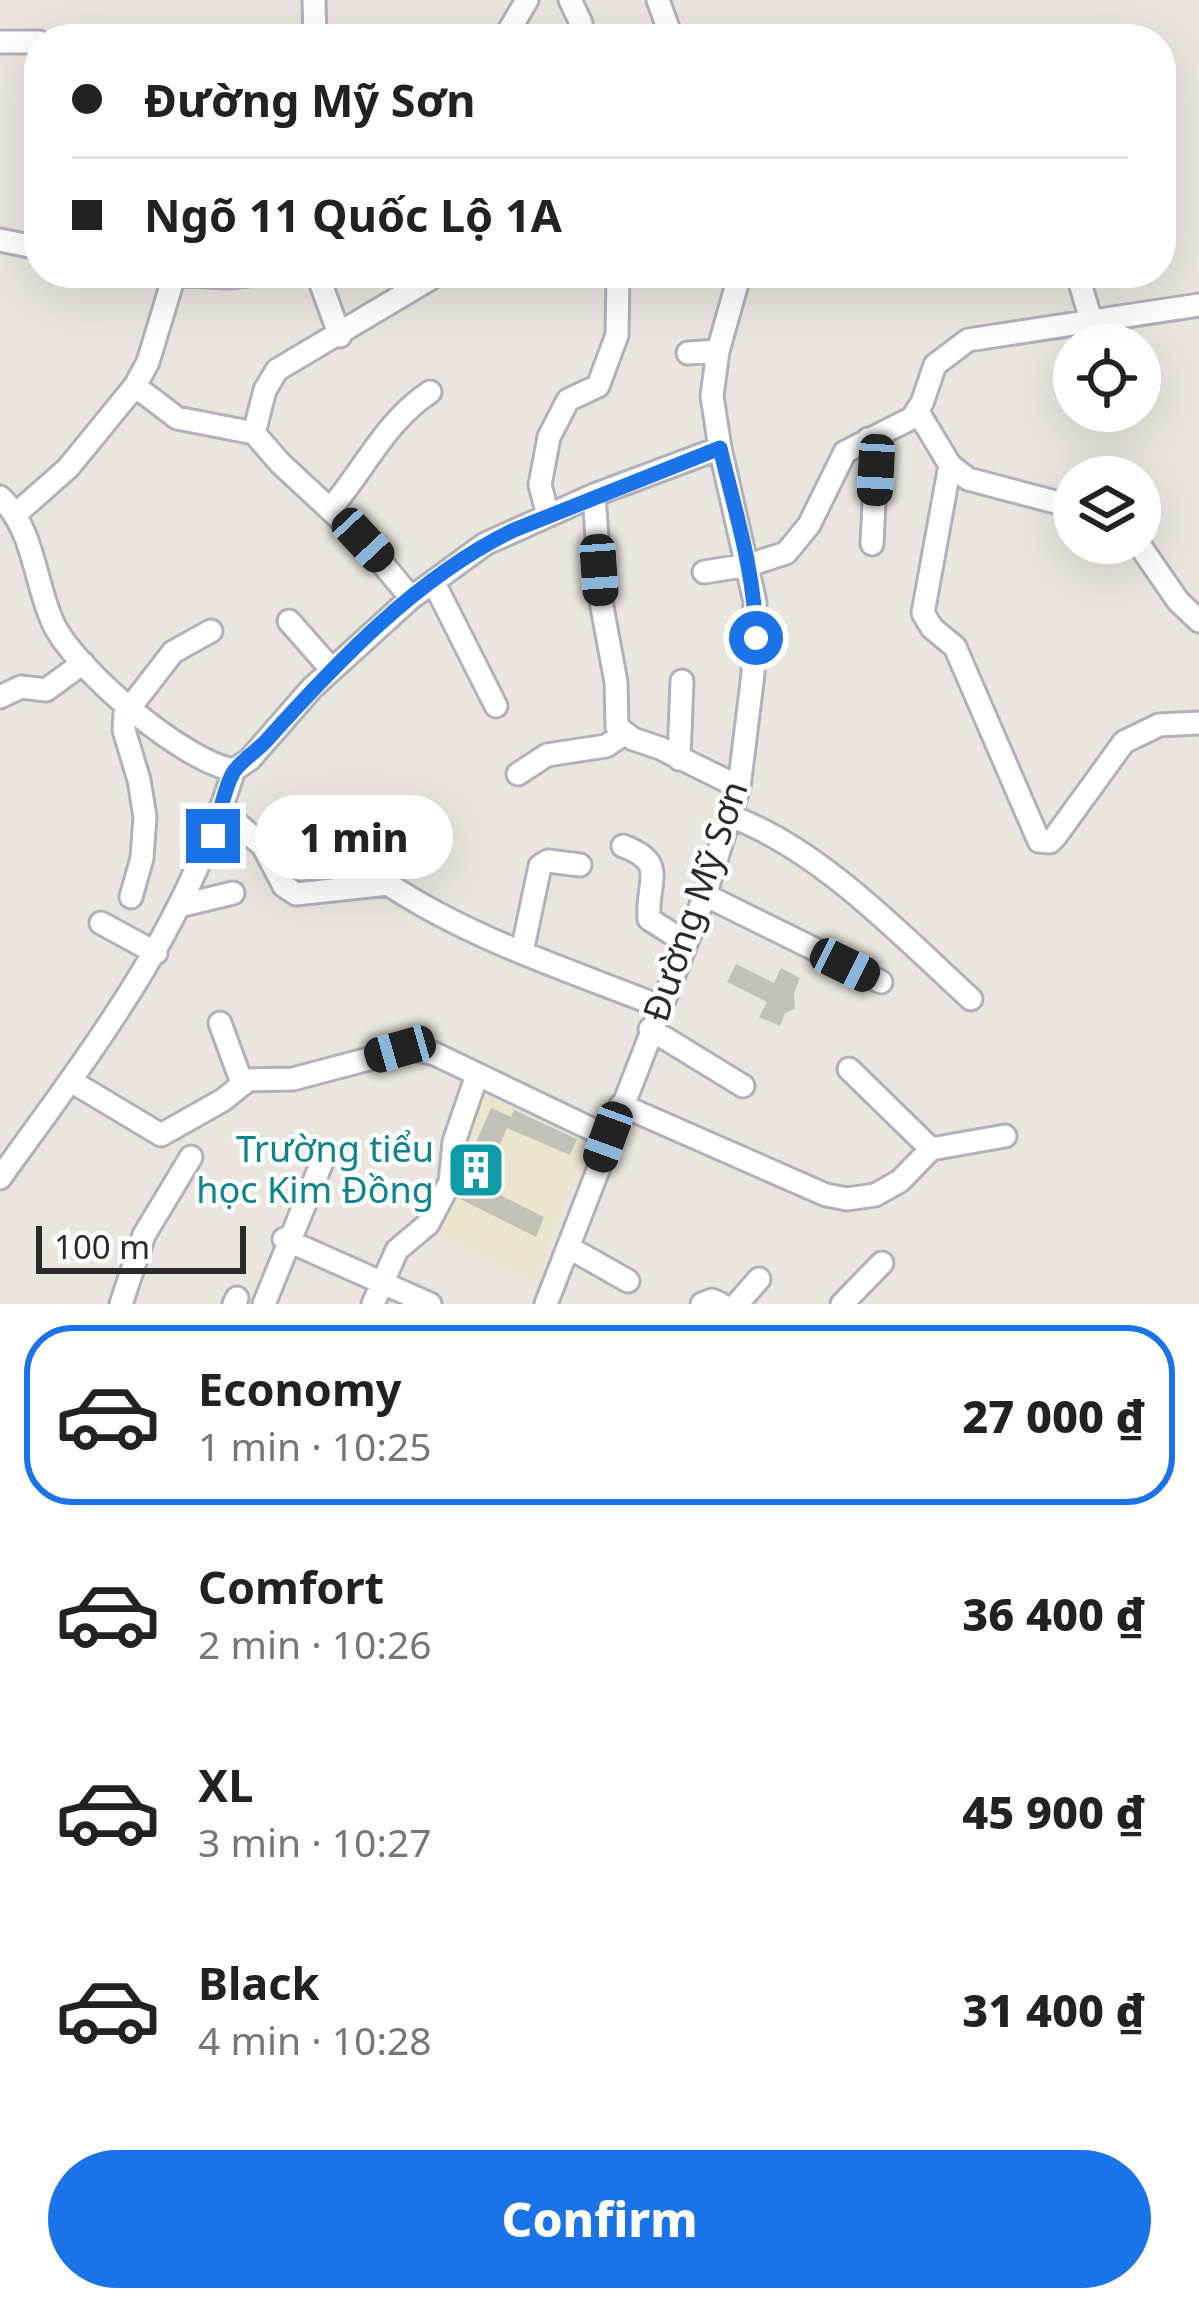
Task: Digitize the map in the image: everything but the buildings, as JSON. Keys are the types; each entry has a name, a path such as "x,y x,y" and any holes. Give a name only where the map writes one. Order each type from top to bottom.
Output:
{"street":[{"path":"570,0 581,23"},
{"path":"161,288 148,362 135,386 68,468 8,505 63,642 129,706 191,755 234,770"},
{"path":"322,288 340,336"},
{"path":"254,433 265,390 277,370 416,288"},
{"path":"548,515 540,485 549,437 568,400 598,386 617,335 618,288"},
{"name":"Đường Mỹ Sơn","path":"546,1304 705,895 739,787 756,638 755,602 712,396 718,351 736,288"},
{"path":"1081,288 1091,320"},
{"path":"704,572 776,558 793,547 809,524 838,460 918,412 935,364 968,340 1199,305"},
{"path":"688,353 718,351"},
{"path":"135,386 190,423 254,433 280,463 332,508 412,598"},
{"path":"332,508 387,428 430,392"},
{"path":"918,412 950,465 978,484 1053,502"},
{"path":"868,439 876,459 872,544"},
{"path":"0,1178 156,953 183,905 234,770 250,759 332,670 412,598 485,544 720,448"},
{"path":"950,465 923,614 955,647 1039,841 1050,842 1124,742 1159,725 1199,723"},
{"path":"594,496 602,607 616,682 614,719 624,734 739,787"},
{"path":"1152,564 1178,601 1199,621"},
{"path":"434,583 496,706"},
{"path":"289,621 332,670"},
{"path":"130,898 142,858 145,817 124,730 129,706 173,652 211,632"},
{"path":"0,697 21,687 46,690 83,663"},
{"path":"679,759 682,681"},
{"path":"518,774 547,755 606,746 624,734"},
{"path":"222,811 263,846 284,886 296,894 388,884 427,911 658,1006"},
{"path":"730,816 758,826 797,850 971,999"},
{"path":"623,846 647,856 653,868 649,919 686,942"},
{"path":"522,952 539,866 548,861 580,865"},
{"path":"183,905 233,892"},
{"path":"705,895 881,982"},
{"path":"101,923 156,953"},
{"path":"220,1023 242,1082"},
{"path":"650,1029 743,1086"},
{"path":"71,1081 161,1135 223,1100 242,1082 293,1079 410,1048 435,1054 608,1137"},
{"path":"850,1069 931,1149"},
{"path":"373,1304 397,1250 428,1224 450,1182 454,1142 477,1075"},
{"path":"621,1105 838,1198 885,1191 931,1149 1005,1136"},
{"path":"121,1304 144,1235 191,1157"},
{"path":"264,1304 324,1157"},
{"path":"287,1240 430,1304"},
{"path":"568,1246 628,1281"},
{"path":"842,1304 882,1263"},
{"path":"737,1304 758,1279"},
{"path":"702,1304 712,1300 722,1304"}],"shaded area":[{"path":"486,1085 585,1130 587,1140 543,1262 540,1283 432,1232 476,1089"}],"place":[{"name":"Trường tiểu học Kim Đồng","path":"476,1170"}],"route":[{"path":"213,836 234,770 250,759 312,688 412,598 485,544 720,448 749,565 756,638"}]}
